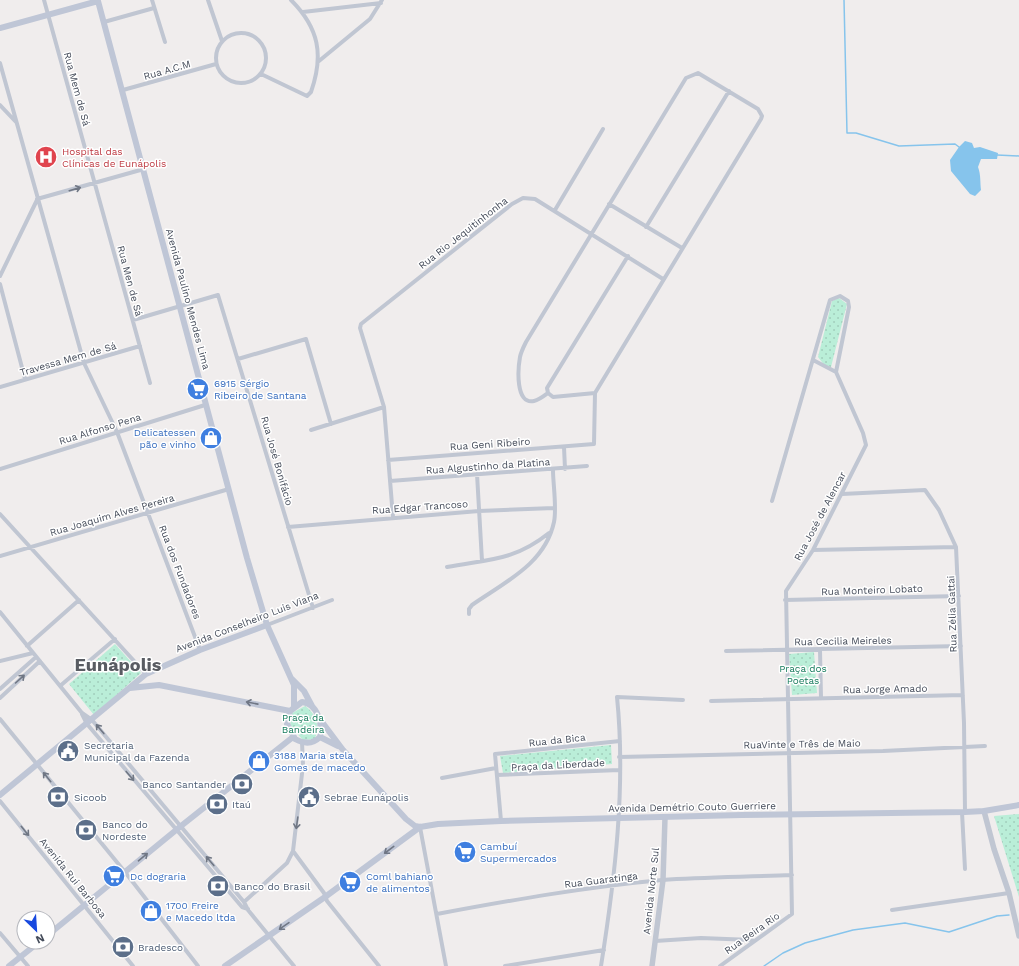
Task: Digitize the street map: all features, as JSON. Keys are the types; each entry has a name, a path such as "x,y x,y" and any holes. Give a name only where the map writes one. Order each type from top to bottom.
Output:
{"main road":[{"path":"0,28 98,0"},
{"name":"Avenida Paulino Mendes Lima","path":"98,0 267,625 291,678"},
{"name":"Avenida Conselheiro Luis Viana","path":"0,795 146,674 200,650 267,625"},
{"path":"146,674 151,680 159,685"},
{"path":"291,678 304,691 319,718 343,750 406,819 415,826 420,826"},
{"path":"291,678 295,691 288,724 293,737 302,742 312,742 320,736"},
{"path":"130,688 159,685 292,709 305,702 313,708"},
{"path":"319,718 320,736"},
{"path":"320,736 343,750"},
{"path":"56,928 175,830 293,737"},
{"name":"Avenida Demétrio Couto Guerriere","path":"420,826 500,821 790,814 963,812 984,811 1019,805"},
{"path":"226,966 325,897 420,826"},
{"path":"9,966 29,950"}],"street":[{"name":"Rua Mem de Sá","path":"44,0 95,183"},
{"path":"152,0 165,42"},
{"path":"208,0 222,41"},
{"path":"261,74 307,96 311,92 319,61 316,37 303,12 291,0"},
{"path":"303,12 381,2"},
{"path":"319,61 370,19 381,2"},
{"path":"104,22 154,8"},
{"path":"237,33 250,35 256,38 264,48 266,55 264,68 261,74 248,82 233,83 224,78 216,64 216,50 222,41 237,33"},
{"name":"Rua dos Fundadores","path":"0,63 84,363 117,432 200,650"},
{"name":"Rua A.C.M","path":"123,90 216,64"},
{"path":"548,393 534,401 525,400 520,395 520,355 526,342 591,233 686,78 698,73 758,109 762,116 595,393 553,397 548,393 546,388 628,256"},
{"path":"646,227 729,91"},
{"path":"0,105 16,123"},
{"path":"555,210 603,129"},
{"path":"0,276 37,199 144,169"},
{"name":"Rua Men de Sá","path":"95,183 150,383"},
{"name":"Rua Rio Jequitinhonha","path":"384,407 360,328 361,324 517,201 529,198 535,199 555,210 663,279"},
{"path":"609,204 682,248"},
{"path":"0,284 25,379"},
{"name":"Rua José Bonifácio","path":"180,306 218,295 313,608"},
{"path":"772,501 830,300 836,296 843,297 848,301 849,307 836,372 813,360"},
{"path":"133,320 180,306"},
{"path":"238,359 306,339 330,424"},
{"name":"Travessa Mem de Sá","path":"0,387 140,346"},
{"name":"Rua José de Alencar","path":"792,914 786,591 813,550 866,445 863,433 836,372"},
{"name":"Rua Geni Ribeiro","path":"388,460 594,444 595,393"},
{"name":"Rua Alfonso Pena","path":"0,469 206,404"},
{"path":"311,430 384,407 393,517"},
{"path":"564,447 565,469"},
{"name":"Rua Algustinho da Platina","path":"390,480 553,470 587,466"},
{"path":"469,614 469,609 472,605 534,560 545,548 554,522 553,470"},
{"path":"477,474 482,561"},
{"name":"Rua Joaquim Alves Pereira","path":"0,556 229,489"},
{"name":"Rua Zélia Gattai","path":"842,494 925,490 939,510 956,547 963,695 963,812 965,869"},
{"name":"Rua Edgar Trancoso","path":"288,527 393,517 554,508"},
{"path":"0,514 146,674"},
{"path":"447,567 497,560 516,554 532,546 550,533"},
{"path":"813,550 956,547"},
{"name":"Rua Monteiro Lobato","path":"786,600 959,596"},
{"path":"27,646 79,600"},
{"name":"Avenida Conselheiro Luis Viana","path":"267,625 332,600"},
{"path":"0,612 175,830 242,907 248,910"},
{"path":"60,686 115,639"},
{"name":"Rua Cecilia Meireles","path":"726,652 961,646"},
{"path":"820,650 821,698"},
{"path":"0,662 34,655"},
{"path":"0,689 34,655"},
{"path":"0,698 40,661"},
{"name":"Rua Jorge Amado","path":"711,701 963,695"},
{"path":"601,966 612,886 618,818 620,741 617,697 683,700"},
{"path":"0,719 125,872 198,966"},
{"path":"89,722 244,902 248,910 294,966"},
{"name":"Rua da Bica","path":"496,768 495,754 620,741"},
{"path":"242,907 244,902 287,864 293,852 303,765 302,742"},
{"name":"RuaVinte e Três de Maio","path":"619,756 883,750 985,746"},
{"path":"442,778 496,768 500,821"},
{"name":"Praça da Liberdade","path":"497,775 619,770"},
{"name":"Avenida Rui Barbosa","path":"0,801 134,966"},
{"path":"984,811 994,849 1009,892 1019,936"},
{"name":"Avenida Norte Sul","path":"652,966 663,880 665,818"},
{"path":"420,826 446,966"},
{"path":"293,852 324,893 325,897 379,966"},
{"name":"Rua Guaratinga","path":"437,914 527,897 663,880 792,875"},
{"path":"892,910 1009,892"},
{"name":"Rua Beira Rio","path":"720,966 753,940 792,914"},
{"path":"0,933 28,966"},
{"path":"655,941 701,938 753,940"},
{"path":"506,966 604,950"}],"green space":[{"path":"839,298 847,304 831,367 825,366 818,357 832,301"},
{"path":"115,644 141,673 94,715 69,684"},
{"name":"Praça dos Poetas","path":"814,652 817,693 792,695 789,654"},
{"name":"Praça da Bandeira","path":"305,706 312,712 316,721 317,730 314,739 303,740 290,726 292,713"},
{"path":"611,745 612,764 503,773 500,756"},
{"path":"1019,814 1019,897 994,816"}],"water":[{"path":"965,141 972,143 974,148 980,147 998,153 997,159 981,159 978,167 981,190 975,196 970,194 951,171 950,160"}],"waterway":[{"path":"844,0 847,133 856,133 899,146 955,144 959,147"},
{"path":"997,155 1019,156"},
{"path":"764,966 783,953 805,943 853,930 905,923 949,932 997,916 1009,915"}],"place":[{"name":"Hospital das Clínicas de Eunápolis","path":"46,157"},
{"name":"6915 Sérgio Ribeiro de Santana","path":"198,389"},
{"name":"Delicatessen pão e vinho","path":"211,438"},
{"name":"Secretaria Municipal da Fazenda","path":"68,751"},
{"name":"3188 Maria stela Gomes de macedo","path":"259,761"},
{"name":"Banco Santander","path":"242,784"},
{"name":"Sicoob","path":"58,797"},
{"name":"Sebrae Eunápolis","path":"309,797"},
{"name":"Itaú","path":"217,804"},
{"name":"Banco do Nordeste","path":"86,830"},
{"name":"Cambuí Supermercados","path":"465,852"},
{"name":"Dc dograria","path":"114,876"},
{"name":"Coml bahiano de alimentos","path":"350,882"},
{"name":"Banco do Brasil","path":"218,886"},
{"name":"1700 Freire e Macedo ltda","path":"151,911"},
{"name":"Bradesco","path":"123,947"}],"district":[{"name":"Eunápolis","path":"118,664"}]}
